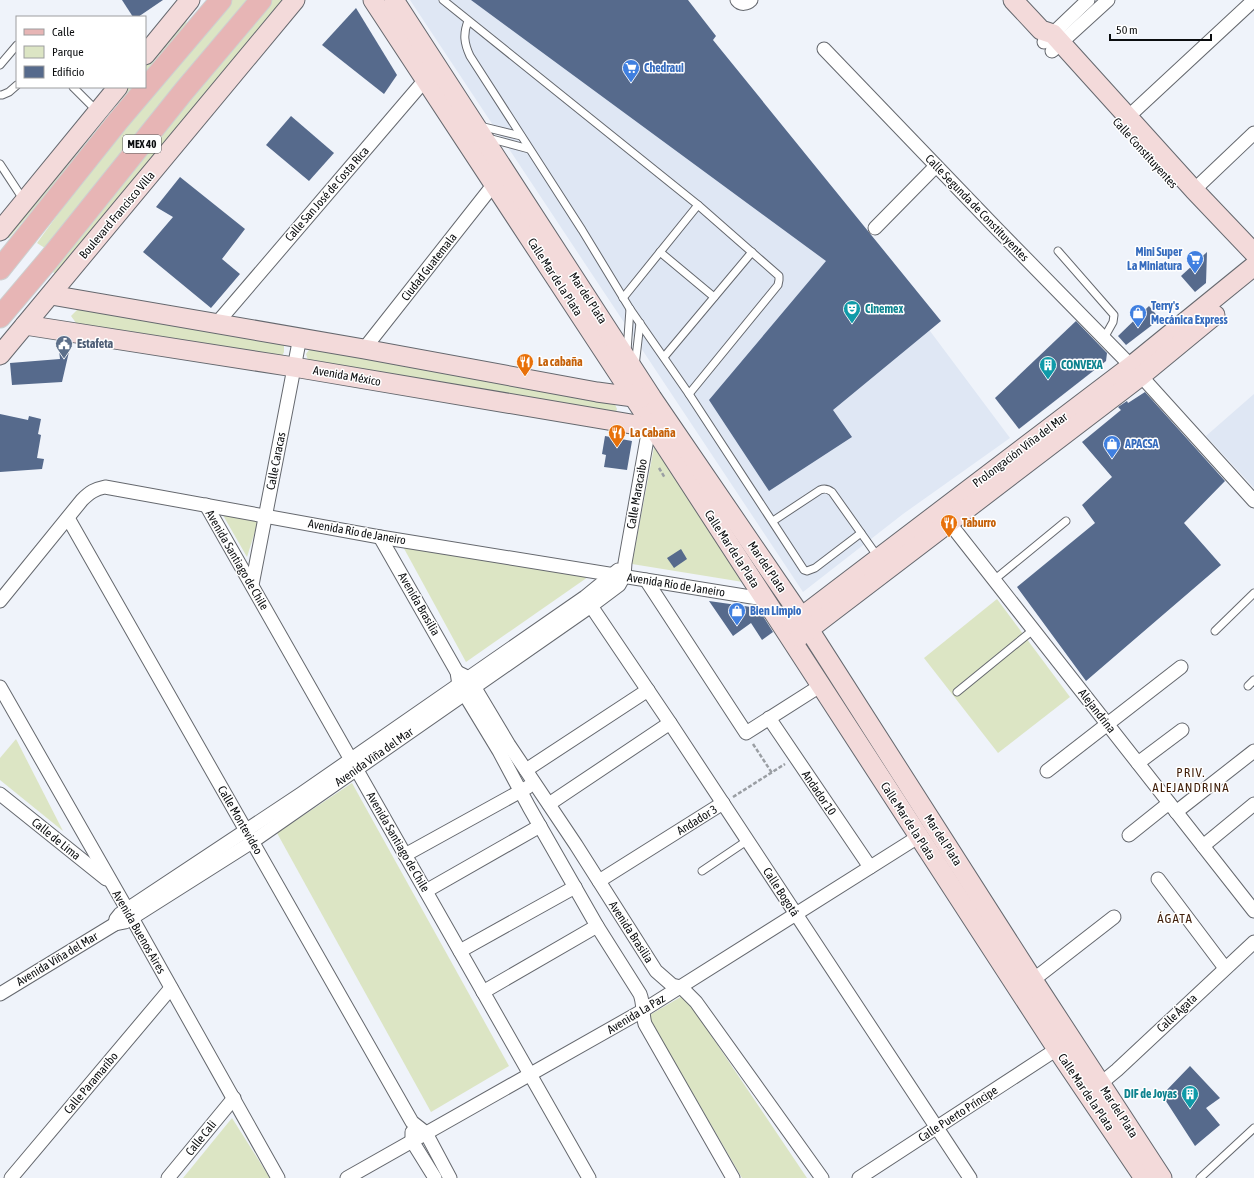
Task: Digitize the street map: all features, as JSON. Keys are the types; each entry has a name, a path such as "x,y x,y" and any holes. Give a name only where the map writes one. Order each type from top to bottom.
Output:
{"main road":[{"name":"MEX 40","path":"0,269 118,121 221,0"},
{"name":"Boulevard Francisco Villa","path":"0,317 50,258 184,91 261,0"},
{"name":"Boulevard Francisco Villa","path":"0,355 295,0"},
{"name":"Calle Mar de la Plata","path":"373,0 431,73 494,184 634,398 660,423 764,599 1057,1049 1144,1178"},
{"name":"Mar del Plata","path":"394,0 431,73 479,131 631,364 652,398 660,423 805,624 1162,1178"},
{"name":"Calle Constituyentes","path":"1013,0 1253,269"},
{"path":"146,54 189,1 200,25"},
{"name":"Calle Constituyentes","path":"1050,40 1129,116 1194,190 1253,269"},
{"path":"0,231 117,88"},
{"name":"Prolongación Viña del Mar","path":"788,636 1136,371 1253,269"},
{"path":"51,295 300,337 634,398 652,398"},
{"name":"Avenida México","path":"25,325 294,367 643,426 660,423"},
{"name":"Prolongación Viña del Mar","path":"805,624 879,558 945,517"}],"street":[{"path":"1050,40 1088,0"},
{"path":"1050,40 1108,0"},
{"path":"1129,116 1254,0"},
{"name":"Calle Segunda de Constituyentes","path":"824,49 1136,371"},
{"name":"Calle San José de Costa Rica","path":"216,323 431,73"},
{"path":"1194,190 1254,133"},
{"path":"875,228 936,166"},
{"name":"Ciudad Guatemala","path":"364,349 494,184"},
{"name":"Calle Caracas","path":"252,585 300,337"},
{"path":"1136,371 1254,501"},
{"name":"Calle Maracaibo","path":"621,571 647,439 660,423"},
{"name":"Avenida Río de Janeiro","path":"0,601 89,492 105,487 380,536 621,571 646,580 764,599"},
{"name":"Avenida Santiago de Chile","path":"206,505 589,1178"},
{"name":"Alejandrina","path":"945,517 1254,911"},
{"name":"Calle Montevideo","path":"68,518 412,1122 426,1133 450,1178"},
{"name":"Avenida Brasilia","path":"380,536 465,683 520,791 597,926 640,994 645,1024 733,1178"},
{"name":"Avenida Viña del Mar","path":"465,683 592,606 619,586 621,571"},
{"name":"Avenida Viña del Mar","path":"0,994 115,924 116,919 120,914 130,914 249,837 354,764 621,571"},
{"path":"646,580 746,733 820,686"},
{"name":"Calle Bogotá","path":"592,606 970,1178"},
{"path":"1047,771 1181,667"},
{"name":"Avenida Brasilia","path":"465,683 549,804 656,971 672,985 681,987 696,1002 822,1178"},
{"name":"Avenida Buenos Aires","path":"0,687 130,914 278,1178"},
{"path":"526,770 648,690"},
{"name":"Andador 10","path":"769,718 870,867"},
{"path":"549,804 670,723"},
{"path":"1138,763 1182,730"},
{"path":"1129,835 1254,751"},
{"path":"405,855 534,783"},
{"name":"Calle de Lima","path":"0,794 112,884"},
{"name":"Andador 3","path":"599,881 723,803"},
{"path":"1203,846 1254,804"},
{"path":"426,890 540,826"},
{"name":"Avenida La Paz","path":"346,1178 642,1012 918,837"},
{"path":"1158,879 1225,968"},
{"path":"460,951 575,887"},
{"path":"1033,980 1114,917"},
{"path":"483,992 597,926"},
{"name":"Calle Ágata","path":"1100,1084 1117,1070 1254,942"},
{"name":"Calle Paramaribo","path":"11,1178 171,988"},
{"name":"Calle Puerto Príncipe","path":"859,1178 1057,1049"},
{"name":"Calle Cali","path":"168,1178 234,1098"},
{"name":"Calle Montevideo","path":"412,1122 412,1141"},
{"path":"412,1141 435,1178"}],"lane":[{"path":"446,1 468,21 698,205 779,276 778,284 689,394"},
{"path":"468,21 464,39 470,56 560,196 630,309 689,394 802,566 807,571 815,568 861,533"},
{"path":"0,65 16,45"},
{"path":"0,95 9,92 16,86"},
{"path":"74,88 98,112"},
{"path":"479,131 521,136"},
{"path":"479,131 529,148"},
{"path":"0,164 25,201"},
{"path":"623,298 698,205"},
{"path":"1058,250 1114,315 1113,322 1104,338"},
{"path":"660,252 714,297"},
{"path":"664,357 752,252"},
{"path":"630,309 631,364"},
{"path":"631,364 640,323"},
{"path":"773,521 820,490 829,489 879,558"},
{"path":"994,580 1066,521"},
{"path":"1215,632 1254,593"},
{"path":"957,692 1033,630"},
{"path":"1248,686 1254,680"},
{"path":"702,871 748,840"},
{"path":"1200,1178 1254,1128"}],"path":[{"path":"746,733 772,773"},
{"name":"Andador 3","path":"723,803 795,758"}],"shaded area":[{"path":"410,0 672,0 930,331 1010,438 903,514 803,592"},
{"path":"1254,394 1254,488 1206,436"}],"green space":[{"path":"232,0 250,0 48,250 37,243 102,154"},
{"path":"270,0 283,0 57,274 48,270"},
{"path":"191,6 184,31 146,76 146,61"},
{"path":"123,88 135,88 9,238 3,235"},
{"path":"81,306 284,344 284,352 282,356 79,327 71,316"},
{"path":"314,347 614,402 617,409 615,415 313,362 308,360 306,354"},
{"path":"654,447 743,582 632,564"},
{"path":"220,510 260,516 247,557"},
{"path":"401,543 588,577 466,662"},
{"path":"997,599 1070,697 998,753 924,658"},
{"path":"16,739 63,831 0,780 0,758"},
{"path":"352,783 509,1066 431,1112 277,833"},
{"path":"684,995 807,1178 742,1178 648,1016"},
{"path":"232,1118 270,1178 183,1178"}],"building":[{"path":"122,0 163,0 139,16 132,16"},
{"path":"471,0 688,0 716,36 713,40 941,321 833,410 852,437 769,491 709,400 826,261"},
{"path":"356,8 397,75 384,94 322,45"},
{"path":"291,116 334,153 309,181 266,145"},
{"path":"180,177 245,229 222,259 240,274 211,308 143,252 173,217 156,207"},
{"name":"Mini Super La Miniatura","path":"1207,252 1206,283 1195,292 1181,276"},
{"name":"Terry's Mecánica Express","path":"1149,306 1160,319 1126,345 1118,336"},
{"name":"CONVEXA","path":"1076,321 1107,353 1106,361 1019,429 995,398"},
{"path":"58,341 71,343 62,382 12,385 10,363 60,359"},
{"path":"1145,392 1225,481 1184,523 1221,565 1086,681 1017,587 1095,523 1082,505 1112,477 1082,442 1121,410 1118,407 1127,401 1128,403"},
{"path":"0,414 28,420 29,416 41,419 38,434 41,435 37,458 44,459 42,469 0,472"},
{"name":"La Cabaña","path":"605,436 632,441 627,470 604,467 606,455 602,454"},
{"path":"681,549 687,559 674,568 667,558"},
{"name":"Bien Limpio","path":"709,601 758,608 773,632 762,640 751,623 733,636"},
{"name":"DIF de Joyas","path":"1190,1066 1220,1098 1206,1108 1220,1125 1195,1146 1162,1095"}],"place":[{"name":"Chedraui","path":"631,83"},
{"name":"Mini Super La Miniatura","path":"1195,274"},
{"name":"Cinemex","path":"852,324"},
{"name":"Terry's Mecánica Express","path":"1138,328"},
{"name":"Estafeta","path":"64,359"},
{"name":"La cabaña","path":"525,377"},
{"name":"CONVEXA","path":"1048,380"},
{"name":"La Cabaña","path":"617,448"},
{"name":"APACSA","path":"1112,459"},
{"name":"Taburro","path":"949,538"},
{"name":"Bien Limpio","path":"737,626"},
{"name":"DIF de Joyas","path":"1190,1109"}],"district":[{"name":"PRIV. ALEJANDRINA","path":"1191,780"},
{"name":"ÁGATA","path":"1175,918"}]}
